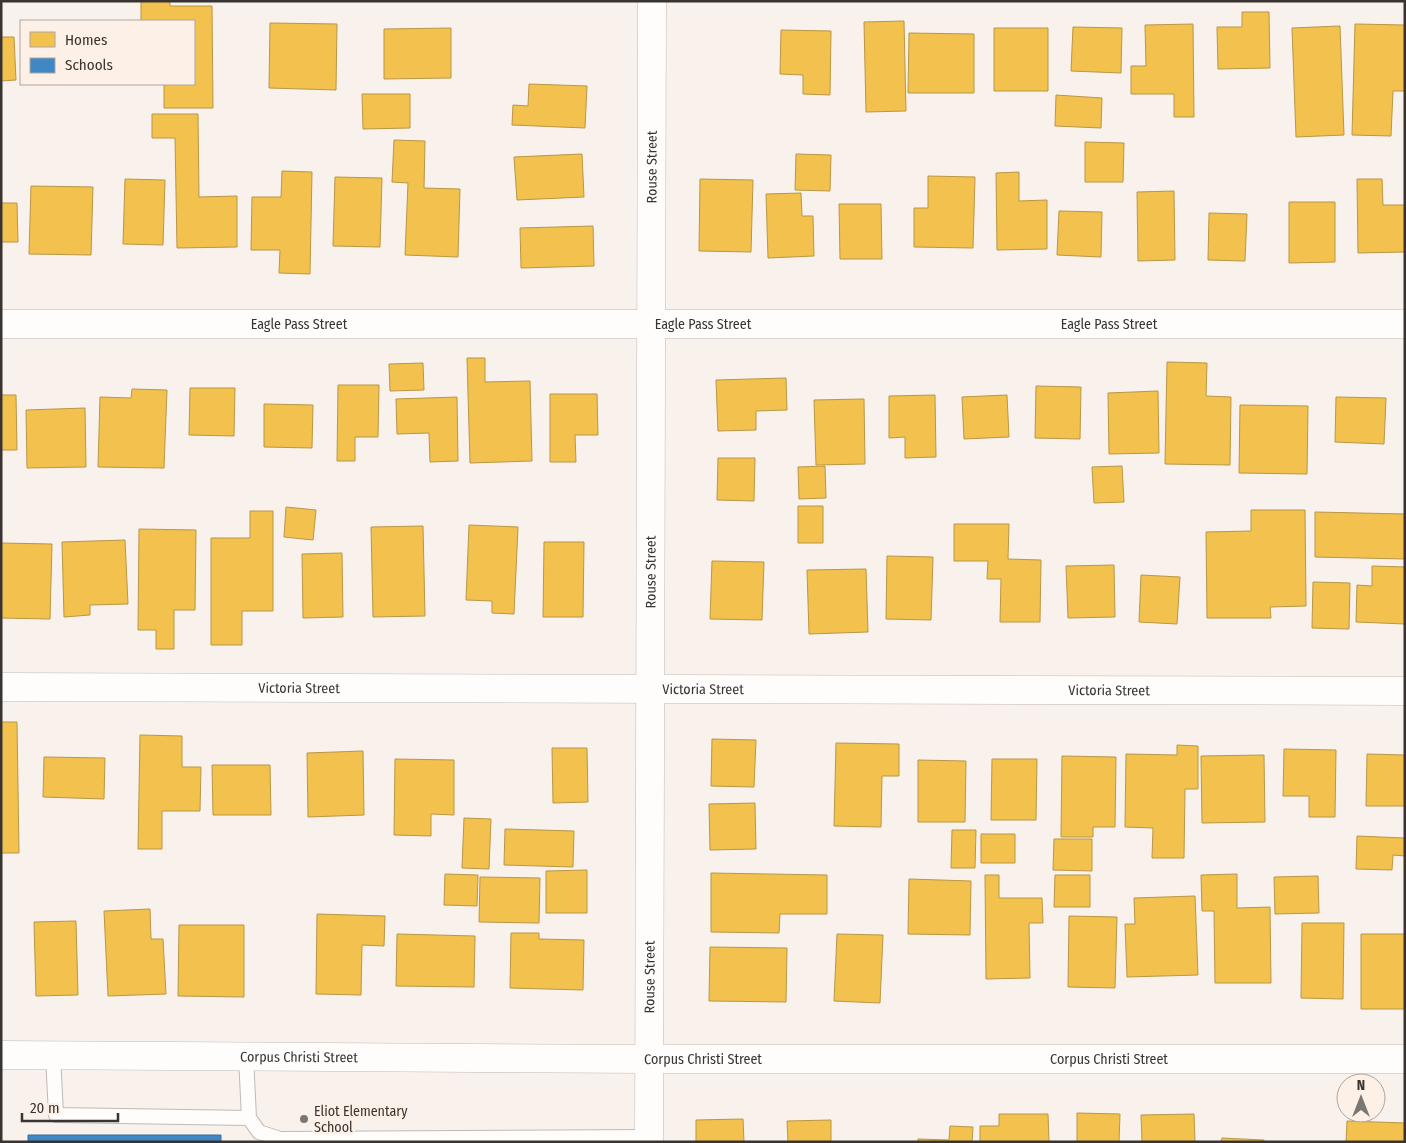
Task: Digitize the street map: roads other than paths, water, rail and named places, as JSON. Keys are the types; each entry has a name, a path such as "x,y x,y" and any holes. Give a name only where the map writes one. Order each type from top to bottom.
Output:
{"street":[{"name":"Rouse Street","path":"649,1139 652,1"},
{"name":"Eagle Pass Street","path":"1,324 1405,324"},
{"name":"Victoria Street","path":"1,687 1405,691"},
{"name":"Corpus Christi Street","path":"1,1055 649,1059 1405,1059"}],"lane":[{"path":"53,1056 56,1115 249,1118"},
{"path":"246,1057 249,1118 259,1132 280,1139 649,1139"}],"place":[{"name":"Eliot Elementary School","path":"304,1119"}]}
